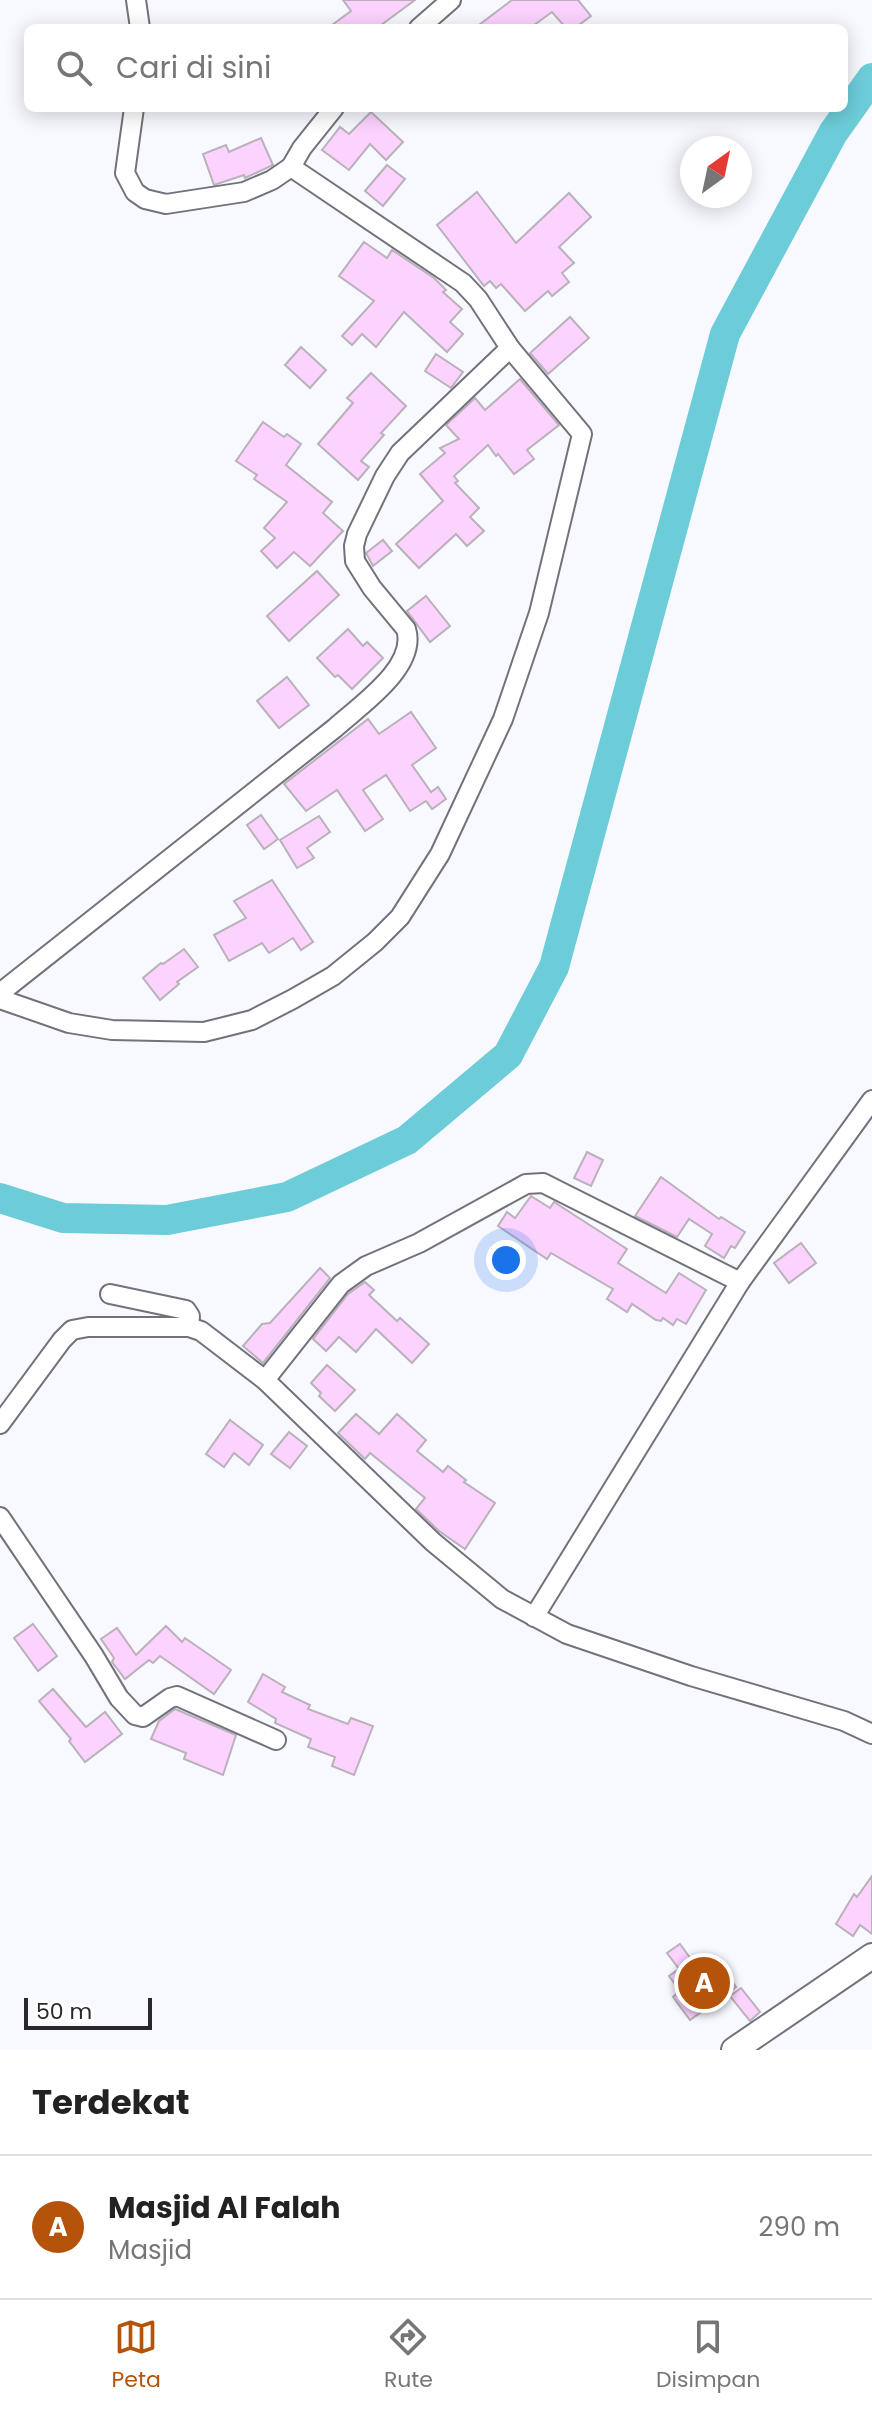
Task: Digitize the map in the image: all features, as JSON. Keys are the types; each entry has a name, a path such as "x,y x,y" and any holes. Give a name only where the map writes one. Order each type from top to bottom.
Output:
{"street":[{"path":"136,0 139,24"},
{"path":"424,24 451,0"},
{"path":"133,112 125,173 135,192 145,199 166,204 244,192 272,180 291,167 331,112"},
{"path":"291,167 463,283 478,299 510,348 582,434 539,613 503,719 440,854 400,917 333,976 252,1020 204,1032 112,1030 69,1023 0,996 335,728 378,690 399,666 408,645 406,629 372,588 355,561 357,534 385,476 400,453 510,348"},
{"path":"534,1617 740,1282 872,1100"},
{"path":"265,1380 351,1275 419,1243 526,1184 543,1183 740,1282"},
{"path":"110,1294 186,1310 190,1316 189,1327"},
{"path":"0,1424 50,1354 72,1330 88,1327 189,1327 201,1331 265,1380 433,1542 502,1599 567,1634 691,1676 844,1721 872,1734"},
{"path":"0,1517 119,1698 135,1715 143,1717 177,1696 276,1740"},
{"path":"734,2050 872,1956"}],"building":[{"path":"343,0 415,0 382,24 333,24 351,11"},
{"path":"512,0 578,0 591,16 580,24 562,24 552,12 536,24 480,24"},
{"path":"371,112 403,142 386,160 370,144 349,170 322,150 340,127 349,134"},
{"path":"261,138 273,165 245,178 244,175 214,185 203,154 226,145 229,152"},
{"path":"387,165 405,179 383,206 365,191"},
{"path":"477,192 516,243 569,193 591,217 559,247 574,263 562,273 569,282 552,296 548,291 525,311 501,284 496,288 490,281 484,286 437,225"},
{"path":"364,242 387,258 392,250 434,278 446,290 443,292 462,309 450,322 463,334 447,352 404,312 376,347 362,334 352,345 342,336 374,301 339,276"},
{"path":"570,317 589,338 548,374 530,353"},
{"path":"301,347 326,370 310,388 285,365"},
{"path":"436,354 463,372 451,388 425,371"},
{"path":"371,373 406,406 361,461 369,467 358,480 318,444 353,403 347,398"},
{"path":"520,379 559,425 527,450 534,459 514,474 488,445 454,476 458,481 455,483 479,508 470,517 484,531 467,546 456,534 419,568 396,544 443,501 420,474 445,453 440,448 459,439 446,425 475,398 485,410"},
{"path":"263,422 284,437 287,434 301,444 286,465 332,502 323,513 343,531 310,566 294,552 277,568 261,551 275,538 264,528 287,502 254,479 257,475 236,461"},
{"path":"383,540 392,551 373,566 366,553"},
{"path":"317,571 339,595 289,641 267,616"},
{"path":"426,596 450,626 430,642 407,611"},
{"path":"348,629 363,646 367,642 383,658 352,689 317,658"},
{"path":"287,677 309,705 279,728 257,701"},
{"path":"411,712 436,748 412,765 431,792 438,787 446,799 432,809 426,801 410,811 386,775 363,790 383,819 365,831 337,790 306,811 284,784 368,719 379,734"},
{"path":"261,815 278,839 264,849 247,825"},
{"path":"319,816 330,832 307,848 314,858 297,868 280,840"},
{"path":"272,880 313,942 301,950 293,938 269,953 262,943 229,961 214,935 246,918 234,901"},
{"path":"184,949 198,967 177,982 179,984 160,1000 143,978"},
{"path":"587,1152 603,1160 591,1186 574,1178"},
{"path":"661,1177 719,1219 721,1217 745,1232 724,1258 705,1246 712,1234 689,1219 677,1237 635,1216"},
{"path":"531,1196 550,1208 554,1202 627,1249 618,1263 666,1293 679,1273 706,1290 686,1324 677,1319 673,1325 663,1318 656,1320 632,1304 627,1312 607,1299 613,1289 551,1253 547,1259 498,1226 507,1212 515,1218"},
{"path":"801,1243 816,1263 789,1283 774,1263"},
{"path":"320,1268 330,1278 263,1363 243,1346 262,1324 270,1323"},
{"path":"365,1282 374,1290 369,1295 397,1321 400,1318 429,1344 412,1363 376,1329 356,1352 339,1337 326,1351 313,1339 348,1294"},
{"path":"327,1365 355,1390 335,1411 311,1383"},
{"path":"356,1414 379,1434 397,1414 426,1440 417,1451 443,1472 448,1466 466,1480 464,1482 495,1503 465,1549 439,1531 416,1509 425,1498 370,1453 365,1459 338,1433"},
{"path":"230,1420 263,1445 249,1465 234,1453 224,1467 206,1454"},
{"path":"289,1432 307,1446 290,1468 271,1454"},
{"path":"33,1624 57,1656 38,1671 14,1638"},
{"path":"166,1626 182,1642 185,1638 231,1670 214,1694 160,1656 153,1663 149,1660 125,1679 112,1662 114,1658 101,1639 117,1628 136,1655"},
{"path":"263,1674 285,1687 282,1692 310,1705 308,1709 348,1724 351,1718 373,1726 354,1775 332,1766 335,1757 308,1747 311,1739 275,1723 276,1719 248,1702"},
{"path":"53,1689 86,1727 105,1712 122,1734 85,1762 69,1741 71,1739 39,1701"},
{"path":"175,1709 236,1735 223,1775 184,1759 186,1753 151,1739 159,1721"},
{"path":"872,1876 872,1934 860,1925 853,1936 836,1924 854,1894 857,1897"},
{"path":"680,1944 702,1974 712,1967 720,1978 726,1973 736,1987 690,2020 673,1997 680,1991 669,1976 679,1969 667,1953"},
{"path":"741,1988 760,2012 750,2021 730,1996"}],"waterway":[{"path":"848,112 872,78"},
{"path":"0,1198 63,1218 167,1220 287,1197 407,1140 508,1055 554,967 725,334 833,133 848,112"}],"place":[{"name":"Masjid Al Falah","path":"704,1983"}]}
